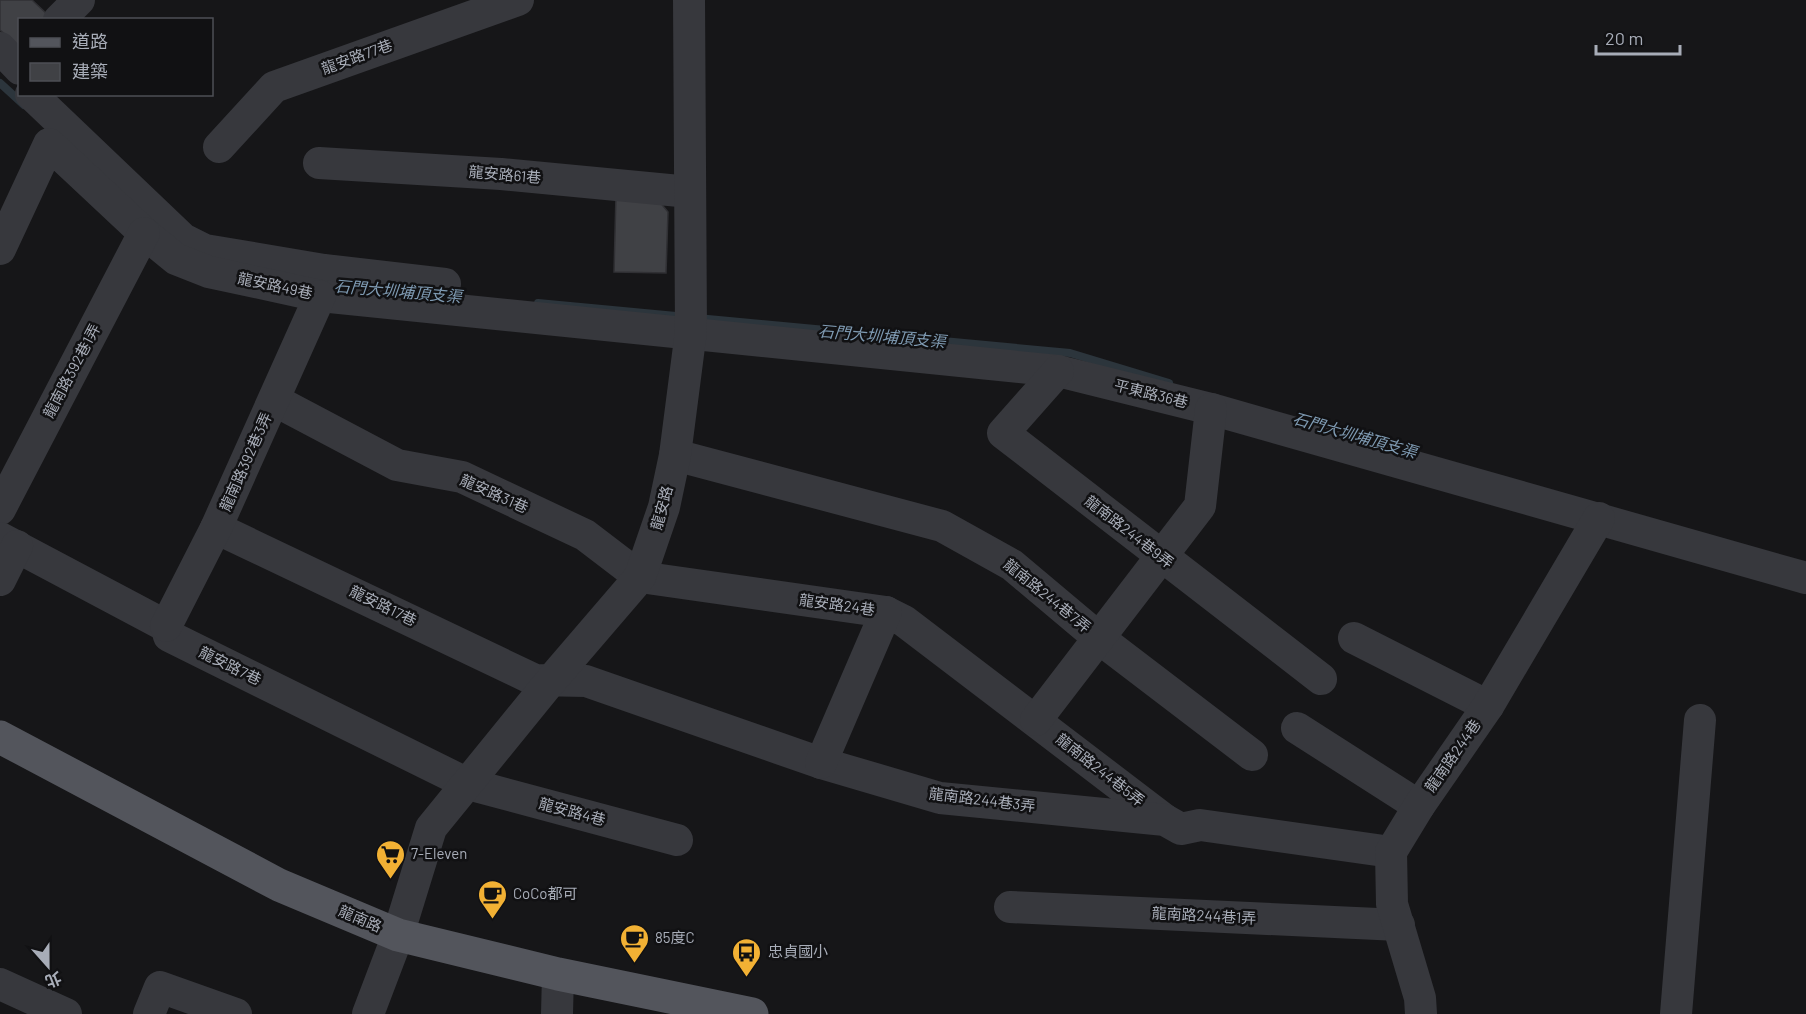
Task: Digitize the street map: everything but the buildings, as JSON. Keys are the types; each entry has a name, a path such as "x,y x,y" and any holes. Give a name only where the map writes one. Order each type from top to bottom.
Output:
{"main road":[{"name":"龍南路","path":"0,737 279,885 398,935 558,974 752,1014"}],"street":[{"name":"龍安路77巷","path":"219,147 274,87 464,9 518,0"},
{"name":"龍安路","path":"368,1014 398,935 431,828 549,682 640,577 664,507 675,455 691,326 689,0"},
{"path":"33,96 183,239 205,250 324,270 445,284"},
{"name":"龍安路49巷","path":"0,249 49,144 144,233 176,259 209,272 320,296 691,326"},
{"name":"龍安路61巷","path":"319,163 501,174 690,192"},
{"name":"龍南路392巷1弄","path":"0,509 144,233"},
{"name":"龍南路392巷3弄","path":"166,626 216,528 320,296"},
{"name":"平東路36巷","path":"691,326 1058,371 1211,409 1806,578"},
{"name":"龍南路244巷9弄","path":"1058,371 1003,433 1159,556 1321,679"},
{"name":"龍安路31巷","path":"274,400 397,465 462,477 585,535 640,577"},
{"path":"1036,720 1100,639 1159,556 1200,506 1211,409"},
{"name":"龍南路244巷7弄","path":"675,455 942,526 1012,565 1100,639 1252,755"},
{"name":"龍南路244巷","path":"1391,852 1419,806 1488,706 1599,518"},
{"name":"龍安路17巷","path":"216,528 535,680 549,682"},
{"path":"0,580 8,542"},
{"name":"龍安路7巷","path":"8,542 166,626 169,636 468,784"},
{"name":"龍安路24巷","path":"640,577 886,612 904,621 1036,720"},
{"path":"821,763 886,612"},
{"path":"1354,638 1488,706"},
{"name":"龍南路244巷3弄","path":"549,682 586,681 821,763 940,798 1165,820 1181,829 1200,825 1391,852"},
{"name":"龍南路244巷5弄","path":"1036,720 1165,820"},
{"path":"1676,1014 1700,720"},
{"path":"1298,728 1419,806"},
{"name":"龍安路4巷","path":"468,784 677,840"},
{"path":"1391,852 1392,904 1420,998 1421,1014"},
{"name":"龍南路244巷1弄","path":"1010,908 1399,925"},
{"path":"558,974 560,1013"},
{"path":"0,984 66,1014"},
{"path":"149,1014 160,987 199,1008 236,1014"}],"waterway":[{"name":"石門大圳埔頂支渠","path":"0,83 24,105"},
{"name":"石門大圳埔頂支渠","path":"538,303 1070,353 1169,383"}],"place":[{"name":"7-Eleven","path":"390,880"},
{"name":"CoCo都可","path":"492,920"},
{"name":"85度C","path":"634,964"},
{"name":"忠貞國小","path":"747,978"}]}
